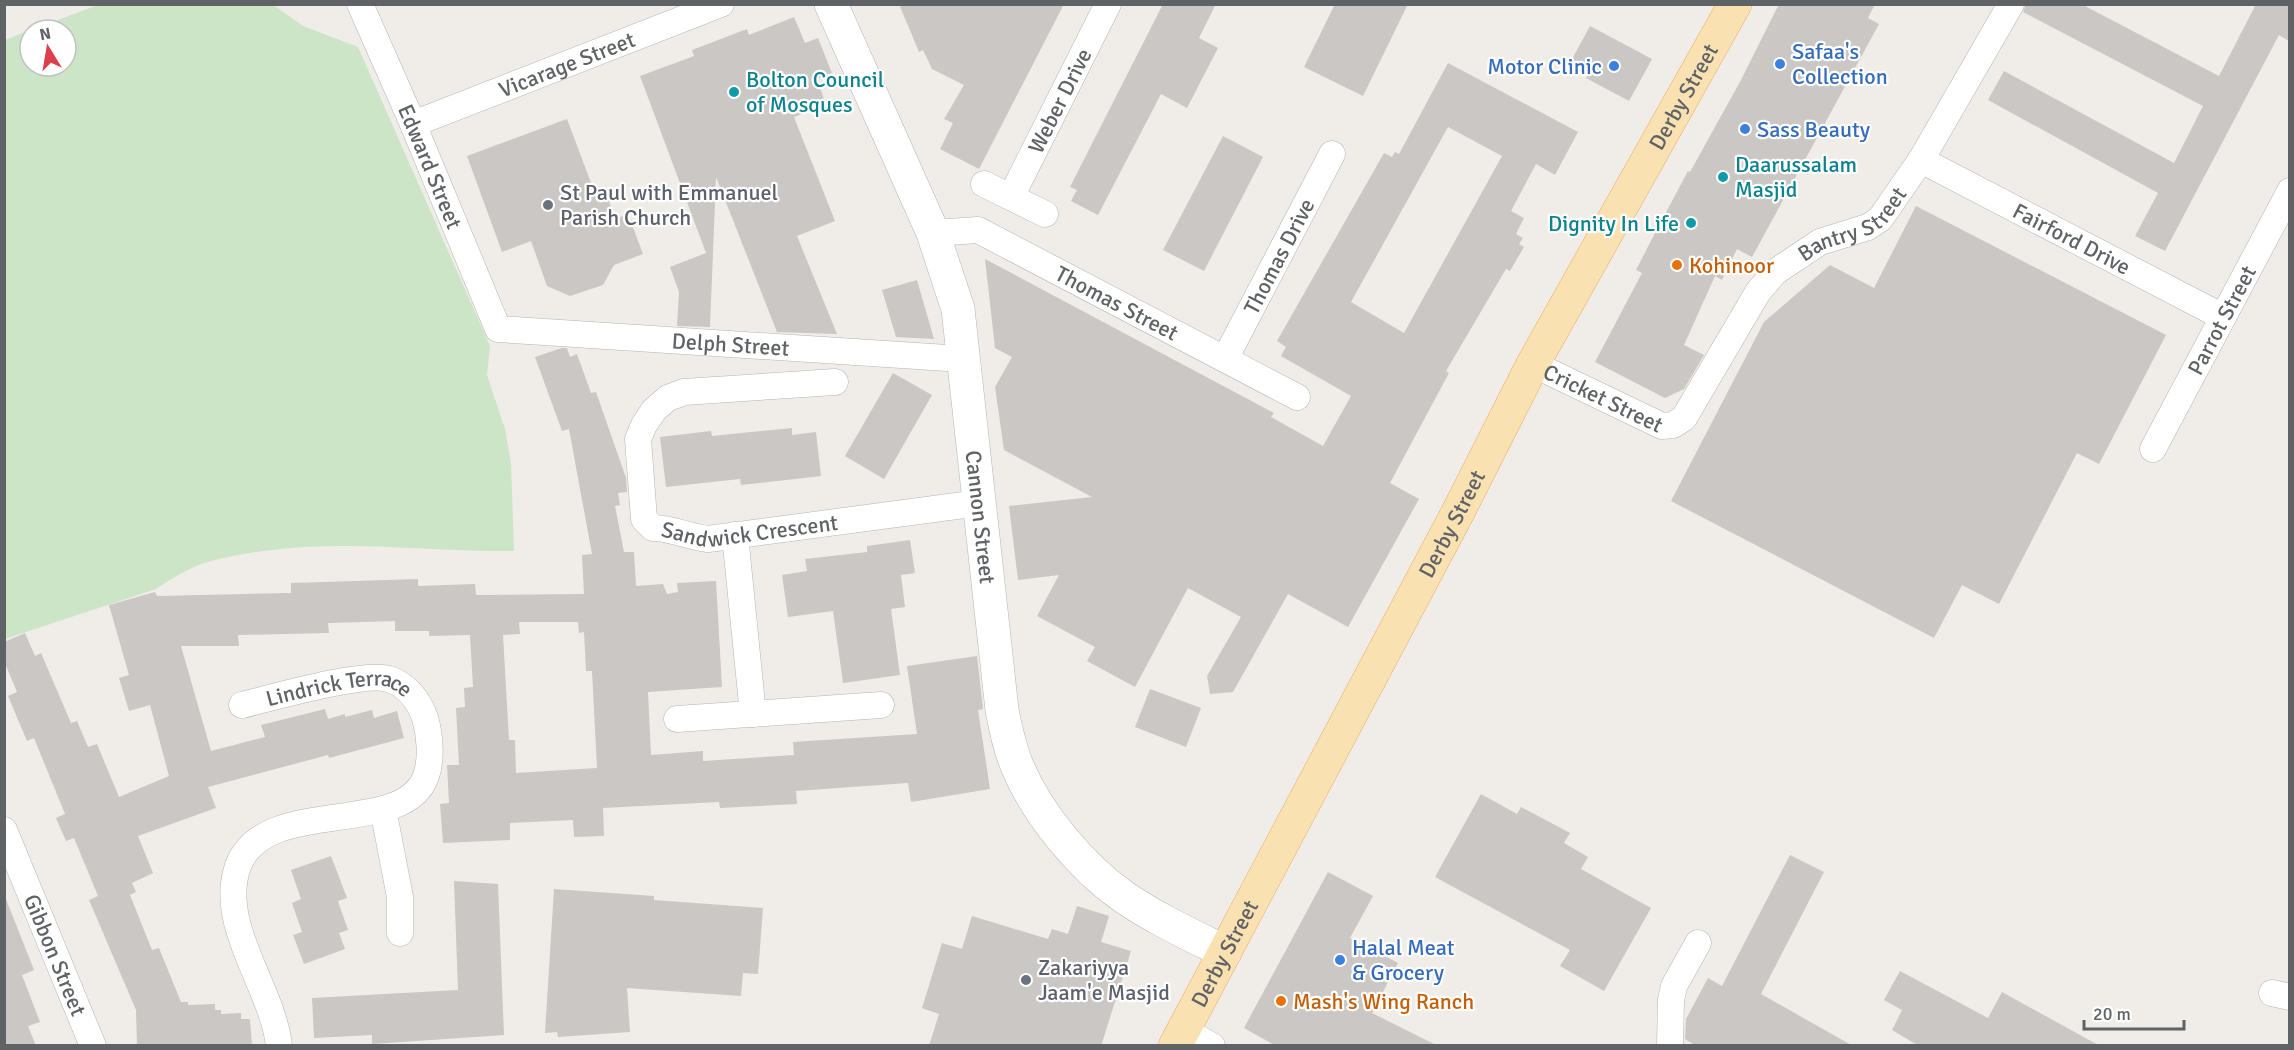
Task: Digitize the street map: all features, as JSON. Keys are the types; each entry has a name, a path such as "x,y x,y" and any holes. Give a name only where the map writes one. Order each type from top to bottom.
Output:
{"main road":[{"name":"Derby Street","path":"1179,1038 1457,514 1533,364 1730,6"}],"street":[{"name":"Edward Street","path":"360,4 413,124 498,329"},
{"name":"Vicarage Street","path":"413,124 722,4"},
{"name":"Cannon Street","path":"831,4 933,233 958,309 1002,710 1010,747 1018,769 1034,798 1067,844 1098,876 1123,896 1158,918 1225,952"},
{"name":"Weber Drive","path":"1011,197 1108,4"},
{"name":"Bantry Street","path":"1673,426 1684,418 1758,292 1775,272 1820,242 1868,227 1880,219 1921,160 2011,4"},
{"name":"Thomas Drive","path":"1225,358 1332,154"},
{"name":"Fairford Drive","path":"1921,160 2223,317"},
{"path":"984,184 1045,214"},
{"name":"Parrot Street","path":"2153,449 2289,191"},
{"name":"Thomas Street","path":"933,233 978,230 1297,397"},
{"name":"Delph Street","path":"498,329 963,359"},
{"name":"Cricket Street","path":"1533,364 1662,426 1673,426"},
{"name":"Sandwick Crescent","path":"835,382 684,392 668,398 644,424 638,439 641,504 647,524 653,528 667,528 696,538 708,539 979,503"},
{"path":"735,535 753,714"},
{"name":"Lindrick Terrace","path":"242,705 316,687 371,677 389,679 409,691 420,706 426,722 430,750 425,777 416,792 402,802 382,809 287,827 270,833 244,854 234,888 236,912 245,946 274,1019 279,1046"},
{"path":"677,719 881,705"},
{"path":"382,809 400,897 400,933"},
{"name":"Gibbon Street","path":"4,830 14,878 93,1046"},
{"path":"1670,1046 1671,1000 1674,986 1698,943"},
{"path":"1179,1038 1212,1046"}],"green space":[{"path":"272,4 303,26 358,47 490,346 487,375 505,429 511,464 514,551 326,546 263,551 204,563 179,574 156,589 5,639 5,40 18,35 18,78 78,78 78,18 63,18 98,5"}],"building":[{"path":"899,4 1064,4 979,169 940,149 953,123 944,119 964,85 932,69 923,50 919,52"},
{"path":"1163,4 1216,4 1199,38 1218,48 1187,108 1161,94 1098,215 1071,201 1077,190 1070,187"},
{"path":"1335,4 1408,4 1363,96 1304,67"},
{"path":"1779,4 1875,4 1868,18 1879,24 1752,257 1737,249 1722,280 1715,276 1684,345 1704,355 1684,389 1665,398 1595,362 1642,273 1636,270 1688,171 1690,172 1741,80"},
{"path":"2026,4 2081,4 2219,76 2256,4 2289,4 2289,41 2279,35 2165,251 2135,236 2158,193 1988,100 2004,71 2174,163 2203,106 2023,12"},
{"path":"794,17 805,43 818,38 832,73 817,79 826,105 794,117 835,221 797,236 837,334 777,332 716,177 710,327 677,326 679,292 670,267 706,253 640,76 694,56 692,50 747,29 749,35"},
{"name":"Motor Clinic","path":"1590,26 1652,59 1629,101 1586,78 1590,71 1571,61"},
{"path":"1448,63 1578,132 1555,175 1536,164 1511,211 1524,218 1516,234 1523,238 1519,244 1524,247 1510,271 1506,269 1446,371 1449,373 1390,483 1419,499 1348,627 1288,594 1233,692 1210,694 1207,676 1241,617 1188,588 1135,687 1087,661 1095,647 1037,616 1059,575 1018,580 1009,506 1092,497 1004,450 995,387 1012,357 995,348 985,259 1274,413 1271,417 1323,446 1351,396 1281,356 1286,347 1277,341 1384,153 1392,157 1395,152 1399,154","holes":["1448,127 1502,156 1404,333 1351,302"]},
{"name":"St Paul with Emmanuel Parish Church","path":"567,119 596,196 606,192 615,219 628,214 643,254 614,265 603,285 570,296 547,286 531,241 502,252 467,156"},
{"path":"1223,136 1263,157 1204,271 1163,250"},
{"path":"1916,206 2166,335 2099,464 2077,453 1999,604 1962,585 1934,638 1671,501 1764,322 1830,265 1874,288"},
{"path":"917,280 934,339 896,337 882,290"},
{"path":"567,348 570,357 577,354 591,393 596,392 626,478 627,492 618,493 620,505 615,506 624,552 634,552 636,586 663,584 667,594 678,592 677,583 716,581 722,687 648,692 651,755 703,751 703,761 794,755 793,742 917,734 907,666 977,656 983,709 978,710 990,789 911,802 908,783 796,791 797,804 720,808 719,802 603,808 604,836 574,837 573,820 510,823 510,840 443,843 440,804 449,803 447,765 459,765 456,708 465,707 464,688 473,687 470,635 429,636 429,631 395,631 395,621 328,623 329,633 238,635 239,646 181,646 211,751 265,737 261,725 325,709 328,719 372,710 374,718 397,711 404,738 329,758 328,755 208,787 216,808 138,836 153,873 132,883 136,892 130,895 152,950 159,948 181,1002 188,1002 188,1005 215,1004 215,1010 221,1010 221,1014 241,1013 241,1019 250,1019 252,1046 137,1046 136,1010 89,900 98,896 74,838 66,841 56,818 65,814 34,738 27,741 8,696 17,692 4,661 4,642 25,633 35,656 41,653 71,723 77,721 88,747 97,744 119,797 169,776 150,705 129,711 119,678 129,675 109,605 155,592 157,596 291,593 291,583 418,579 418,586 475,584 476,595 584,594 582,555 592,554 569,429 562,431 535,357","holes":["519,622 578,622 579,633 584,632 586,671 592,671 597,768 516,773 515,740 509,740 503,635 520,634"]},
{"path":"893,373 932,395 884,479 845,456"},
{"path":"792,428 792,435 816,432 821,476 741,485 740,479 666,487 660,437 711,431 712,436"},
{"path":"910,540 915,573 901,575 905,607 891,609 900,675 843,683 833,611 788,617 782,575 807,571 805,559 867,552 867,546"},
{"path":"1150,689 1201,708 1186,747 1135,727"},
{"path":"1481,794 1517,814 1521,807 1570,833 1564,843 1588,857 1581,869 1651,908 1604,991 1560,966 1570,950 1435,877"},
{"path":"1790,855 1824,872 1761,994 1853,1046 1696,1046 1685,1039 1686,1019 1708,978 1722,986"},
{"path":"331,856 347,898 338,901 348,930 339,933 345,949 304,964 293,935 302,932 292,903 301,899 291,870"},
{"path":"1328,872 1373,896 1350,938 1398,963 1372,1013 1438,1046 1276,1046 1244,1028"},
{"path":"454,881 498,884 504,1035 372,1044 372,1035 314,1038 312,998 458,990"},
{"path":"554,889 654,896 654,900 763,908 758,974 743,973 741,996 627,988 630,1032 558,1037 557,1032 545,1033"},
{"path":"6,899 34,970 22,975 40,1022 28,1026 36,1046 4,1046"},
{"name":"Zakariyya Jaam'e Masjid","path":"1077,906 1109,916 1101,942 1131,951 1101,1046 929,1046 939,1014 922,1008 942,943 962,949 972,916 1048,939 1052,929 1068,934"},
{"path":"1900,971 1988,1018 2002,992 2100,1046 1919,1046 1892,1030 1902,1010 1884,1000"}],"place":[{"name":"Safaa's Collection","path":"1780,64"},
{"name":"Motor Clinic","path":"1614,66"},
{"name":"Bolton Council of Mosques","path":"734,92"},
{"name":"Sass Beauty","path":"1745,129"},
{"name":"Daarussalam Masjid","path":"1723,177"},
{"name":"St Paul with Emmanuel Parish Church","path":"548,205"},
{"name":"Dignity In Life","path":"1691,223"},
{"name":"Kohinoor","path":"1677,265"},
{"name":"Halal Meat & Grocery","path":"1340,960"},
{"name":"Zakariyya Jaam'e Masjid","path":"1026,980"},
{"name":"Mash's Wing Ranch","path":"1281,1001"}]}
